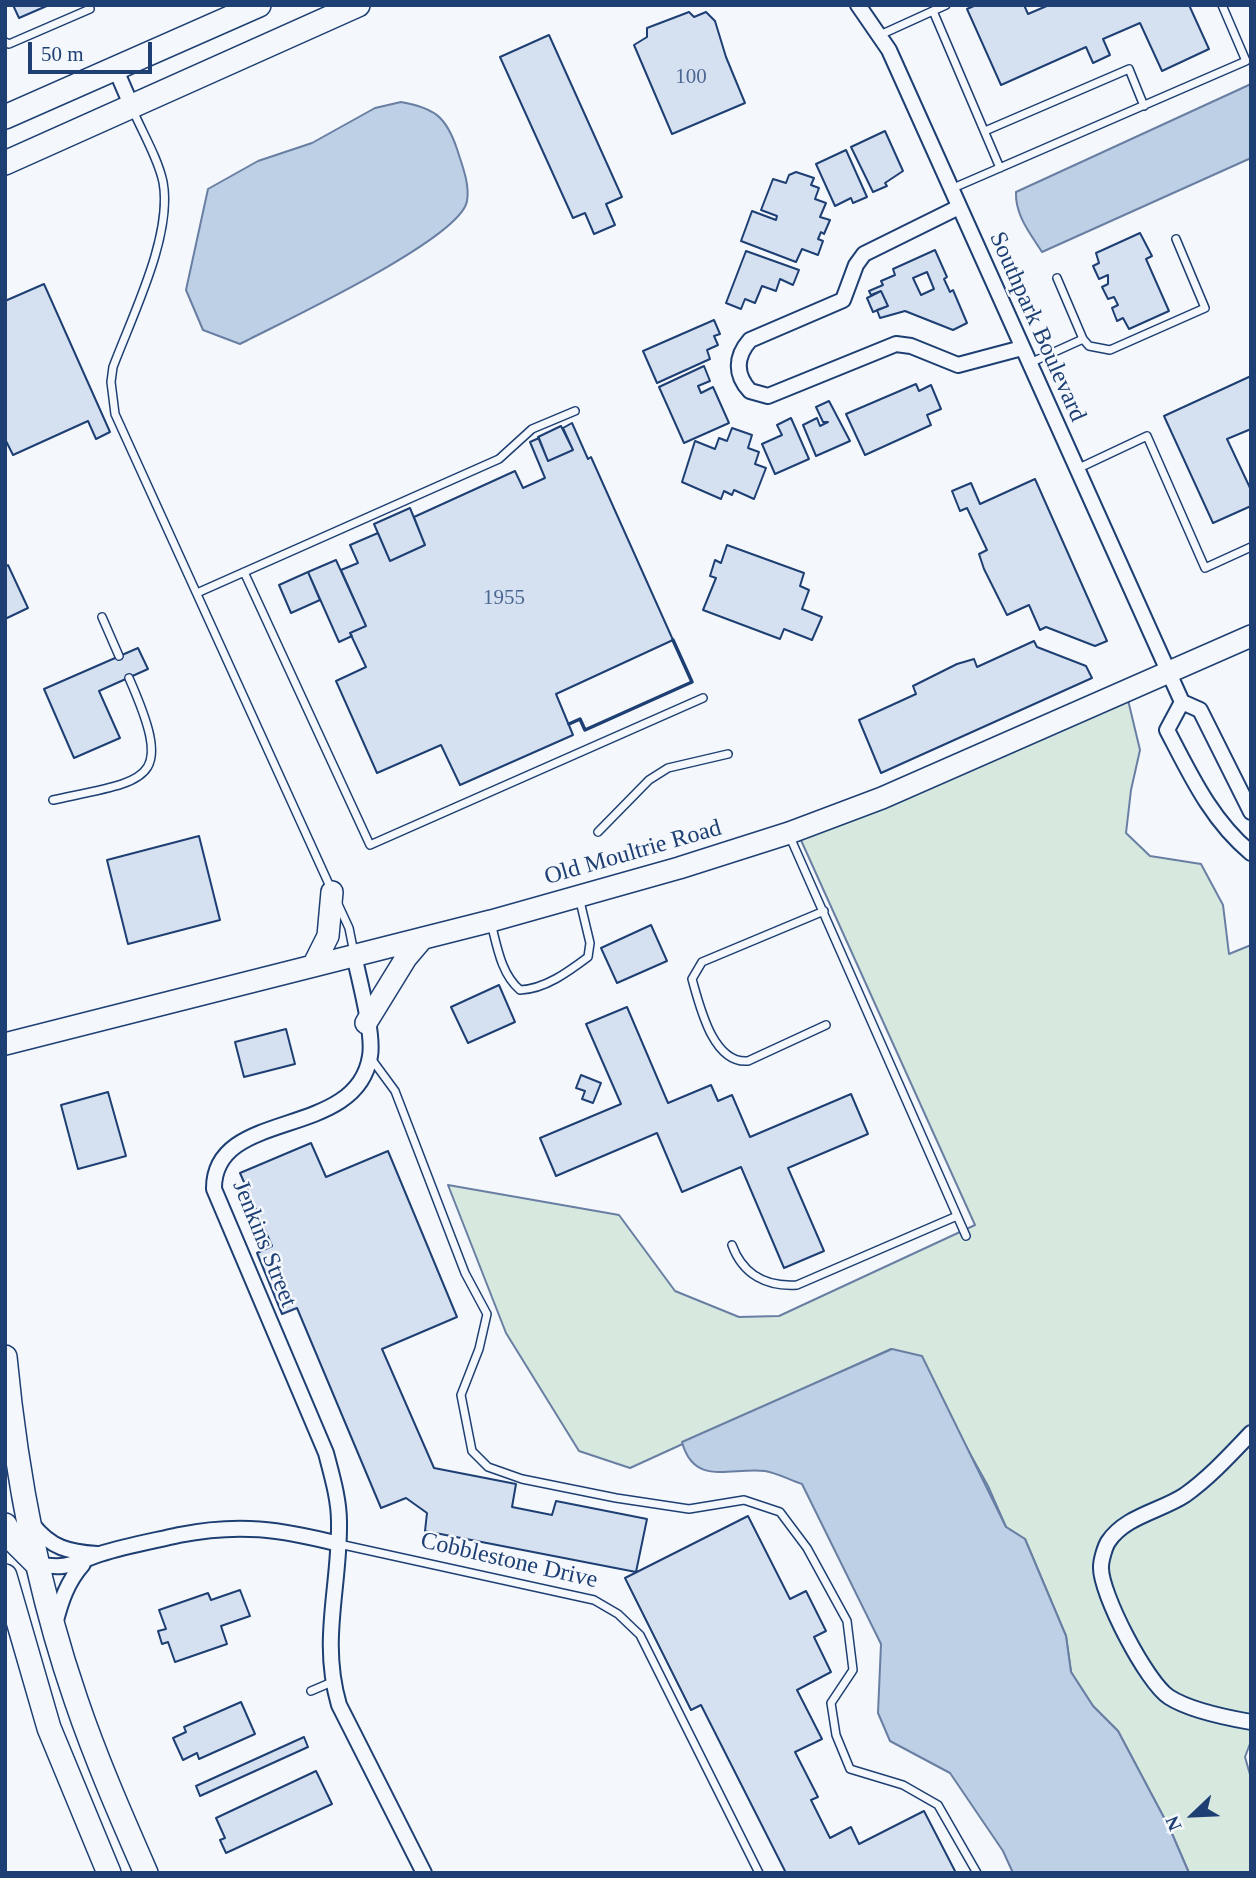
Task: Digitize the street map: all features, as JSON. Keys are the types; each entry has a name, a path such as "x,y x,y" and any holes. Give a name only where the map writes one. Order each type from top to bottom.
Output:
{"main road":[{"path":"5,117 259,5"},
{"path":"5,163 359,5"},
{"name":"Old Moultrie Road","path":"5,1044 491,921 789,833 882,798 1251,636"},
{"path":"313,966 328,936 332,892"},
{"path":"366,1023 406,957 423,938"},
{"path":"5,1357 28,1519 53,1628 97,1758 146,1873"},
{"path":"5,1525 14,1541 37,1563"},
{"path":"5,1576 49,1728 109,1873"}],"street":[{"name":"Southpark Boulevard","path":"858,5 880,35 1076,469 1171,671 1182,702"},
{"path":"116,70 132,107"},
{"path":"958,208 864,254 856,265 843,300 750,340 740,354 739,373 750,391 768,396 896,344 911,346 958,365 1022,348"},
{"path":"1251,812 1200,710 1182,702 1167,730 1202,798 1238,842 1251,853"},
{"path":"354,955 370,1056"},
{"name":"Jenkins Street","path":"339,1544 335,1488 326,1453 214,1189 214,1175 224,1153 235,1144 320,1112 346,1099 358,1084 370,1056"},
{"path":"1251,1433 1218,1468 1184,1496 1119,1531 1107,1543 1100,1568 1110,1601 1151,1679 1170,1697 1227,1718 1251,1722"},
{"name":"Cobblestone Drive","path":"28,1519 44,1539 57,1548 72,1553 98,1555"},
{"name":"Cobblestone Drive","path":"37,1563 58,1568 85,1562 98,1555 181,1535 243,1526 292,1532 339,1544"},
{"path":"339,1544 328,1650 332,1682 349,1727 424,1873"},
{"path":"53,1628 67,1586 85,1562"}],"lane":[{"path":"880,35 946,5"},
{"path":"951,190 1246,61 1222,5"},
{"path":"5,42 9,44 90,9"},
{"path":"933,11 1000,168"},
{"path":"985,131 1129,69 1144,106"},
{"path":"132,107 162,180 164,215 160,242 113,367 112,398 121,428 130,442 349,928 354,955"},
{"path":"1057,278 1083,339 1089,346 1110,350 1205,308 1176,239"},
{"path":"1029,363 1083,339"},
{"path":"197,593 499,459 532,429 575,411"},
{"path":"1076,469 1147,436 1205,568 1251,547"},
{"path":"244,572 370,845 703,698"},
{"path":"102,617 119,656"},
{"path":"53,800 121,786 142,776 150,766 152,746 147,719 129,678"},
{"path":"598,832 649,780 668,768 728,754"},
{"path":"789,833 966,1236"},
{"path":"491,921 501,960 512,984 520,990 532,990 566,973 588,957 590,943 578,897"},
{"path":"824,911 702,962 692,979 716,1043 724,1055 736,1062 748,1061 827,1025"},
{"path":"370,1056 395,1091 465,1273 487,1314 479,1349 461,1395 472,1451 488,1467 522,1479 603,1496 690,1509 744,1500 779,1512 807,1548 847,1621 853,1670 831,1703 836,1735 850,1769 904,1785 939,1805 977,1873"},
{"path":"732,1245 744,1267 757,1278 780,1286 797,1285 957,1216"},
{"name":"Cobblestone Drive","path":"339,1544 594,1600 618,1614 640,1635 759,1873"},
{"path":"311,1691 332,1682"}],"shaded area":[{"path":"1128,700 1140,750 1131,790 1126,833 1150,856 1201,864 1223,905 1229,954 1251,945 1251,1741 1245,1757 1251,1778 1251,1873 1189,1873 1170,1829 1118,1731 1093,1706 1071,1672 1066,1636 1025,1539 1006,1527 988,1486 959,1434 891,1349 630,1468 579,1451 506,1333 448,1185 619,1215 675,1291 739,1317 779,1316 975,1225 800,838"}],"water":[{"path":"1251,84 1251,158 1042,252 1021,216 1016,192"},
{"path":"401,102 422,107 437,115 453,138 467,188 467,201 457,217 435,236 366,279 240,344 203,330 186,290 208,189 258,161 312,143 375,108"},
{"path":"892,1349 922,1356 1006,1527 1025,1539 1066,1636 1071,1672 1093,1706 1118,1731 1170,1829 1189,1873 1013,1873 1003,1851 950,1773 890,1741 878,1713 881,1644 802,1484 765,1471 705,1470 695,1465 688,1456 682,1442"}],"building":[{"path":"13,5 49,5 19,18"},
{"path":"976,5 1024,5 1028,14 1049,5 1189,5 1209,49 1162,71 1140,23 1103,39 1110,55 1093,63 1086,47 1001,85 967,9"},
{"path":"689,12 694,17 706,12 715,21 745,103 672,134 634,45 647,37 647,28"},
{"path":"549,35 622,197 606,204 615,225 594,234 585,213 573,218 500,57"},
{"path":"885,131 903,171 885,183 887,186 873,192 851,147"},
{"path":"846,150 867,197 853,203 851,198 835,206 816,164"},
{"path":"796,172 814,178 811,185 819,188 815,199 826,203 820,217 830,220 824,234 821,232 818,239 823,241 818,255 802,249 796,262 741,241 752,211 776,220 777,216 761,210 773,179 786,183 789,175"},
{"path":"1140,233 1152,256 1146,259 1169,311 1129,329 1123,318 1117,321 1112,308 1118,305 1114,297 1108,299 1102,287 1108,284 1108,275 1099,279 1093,266 1099,263 1096,253"},
{"path":"935,250 947,277 944,279 950,292 953,290 967,323 953,330 905,311 880,318 877,310 888,306 881,291 871,295 869,291 883,285 881,281 895,275 893,269"},
{"path":"746,251 799,270 793,285 780,279 776,291 762,286 755,303 745,299 741,309 726,303"},
{"path":"927,272 934,289 921,295 913,278"},
{"path":"44,284 110,432 96,439 88,421 13,455 5,439 5,301"},
{"path":"881,291 888,306 873,312 867,298"},
{"path":"714,320 720,334 714,336 718,345 707,350 710,359 657,383 643,351"},
{"path":"704,366 710,381 698,386 701,393 713,387 729,423 684,443 659,387"},
{"path":"1251,376 1251,429 1227,439 1251,490 1251,506 1213,523 1164,416"},
{"path":"916,384 919,391 931,385 941,409 927,415 931,425 865,455 846,414"},
{"path":"829,401 850,441 816,456 803,425 817,418 820,426 828,422 823,422 816,407"},
{"path":"791,418 809,459 775,474 762,444 782,435 777,425"},
{"path":"572,423 588,459 591,457 673,640 556,694 573,735 460,785 441,745 377,773 336,681 366,667 350,633 366,626 341,570 358,563 350,545 378,533 390,561 425,545 414,517 515,471 523,488 545,478 530,442 539,438 548,461 573,450 563,428"},
{"path":"561,426 573,450 548,461 538,437"},
{"path":"732,428 752,435 748,448 759,452 755,464 766,468 754,499 734,490 732,495 724,491 721,499 682,482 695,441 715,449 719,438 727,441"},
{"path":"1035,479 1107,641 1095,646 1046,627 1040,630 1029,605 1007,615 979,554 987,550 967,508 960,511 952,491 971,483 980,504"},
{"path":"410,508 425,545 390,561 374,524"},
{"path":"727,545 804,573 800,586 809,590 802,609 822,617 812,640 784,629 780,639 703,610 716,578 710,576 715,560 721,563"},
{"path":"336,560 366,626 350,633 352,636 339,642 308,572"},
{"path":"8,565 28,608 5,619 5,567"},
{"path":"308,572 320,600 291,613 279,585"},
{"path":"1034,641 1037,647 1086,666 1092,678 881,773 859,720 916,694 913,686 957,664 974,659 977,667"},
{"path":"138,648 148,669 99,691 120,738 74,758 44,689"},
{"path":"199,836 220,920 128,944 107,860"},
{"path":"651,925 667,961 617,983 601,948"},
{"path":"499,985 515,1022 468,1043 451,1007"},
{"path":"627,1007 668,1103 711,1085 718,1101 732,1095 750,1137 851,1094 868,1134 788,1168 824,1251 784,1268 741,1167 682,1192 657,1133 556,1176 540,1138 621,1104 586,1024"},
{"path":"286,1029 295,1064 244,1077 235,1042"},
{"path":"581,1075 601,1083 593,1103 582,1099 585,1091 576,1088"},
{"path":"108,1092 126,1156 78,1169 61,1105"},
{"path":"311,1143 326,1177 388,1151 457,1317 382,1349 434,1468 516,1484 512,1507 552,1515 556,1501 647,1519 636,1572 425,1531 427,1513 406,1498 381,1508 297,1308 282,1314 257,1253 272,1246 240,1173"},
{"path":"748,1516 790,1599 806,1591 826,1631 814,1637 831,1672 797,1690 822,1739 795,1752 818,1797 811,1800 830,1838 851,1827 859,1844 924,1811 956,1873 786,1873 701,1705 691,1710 625,1578"},
{"path":"240,1590 250,1616 221,1626 227,1644 175,1662 168,1642 162,1644 158,1631 166,1629 159,1610 208,1593 211,1600"},
{"path":"241,1702 255,1734 199,1759 197,1753 183,1760 173,1738 186,1732 184,1727"},
{"path":"304,1737 308,1747 200,1796 196,1786"},
{"path":"316,1771 332,1804 226,1853 220,1840 225,1838 216,1818"}],"wall":[{"path":"569,724 580,719 585,730 692,682 673,640"}]}
